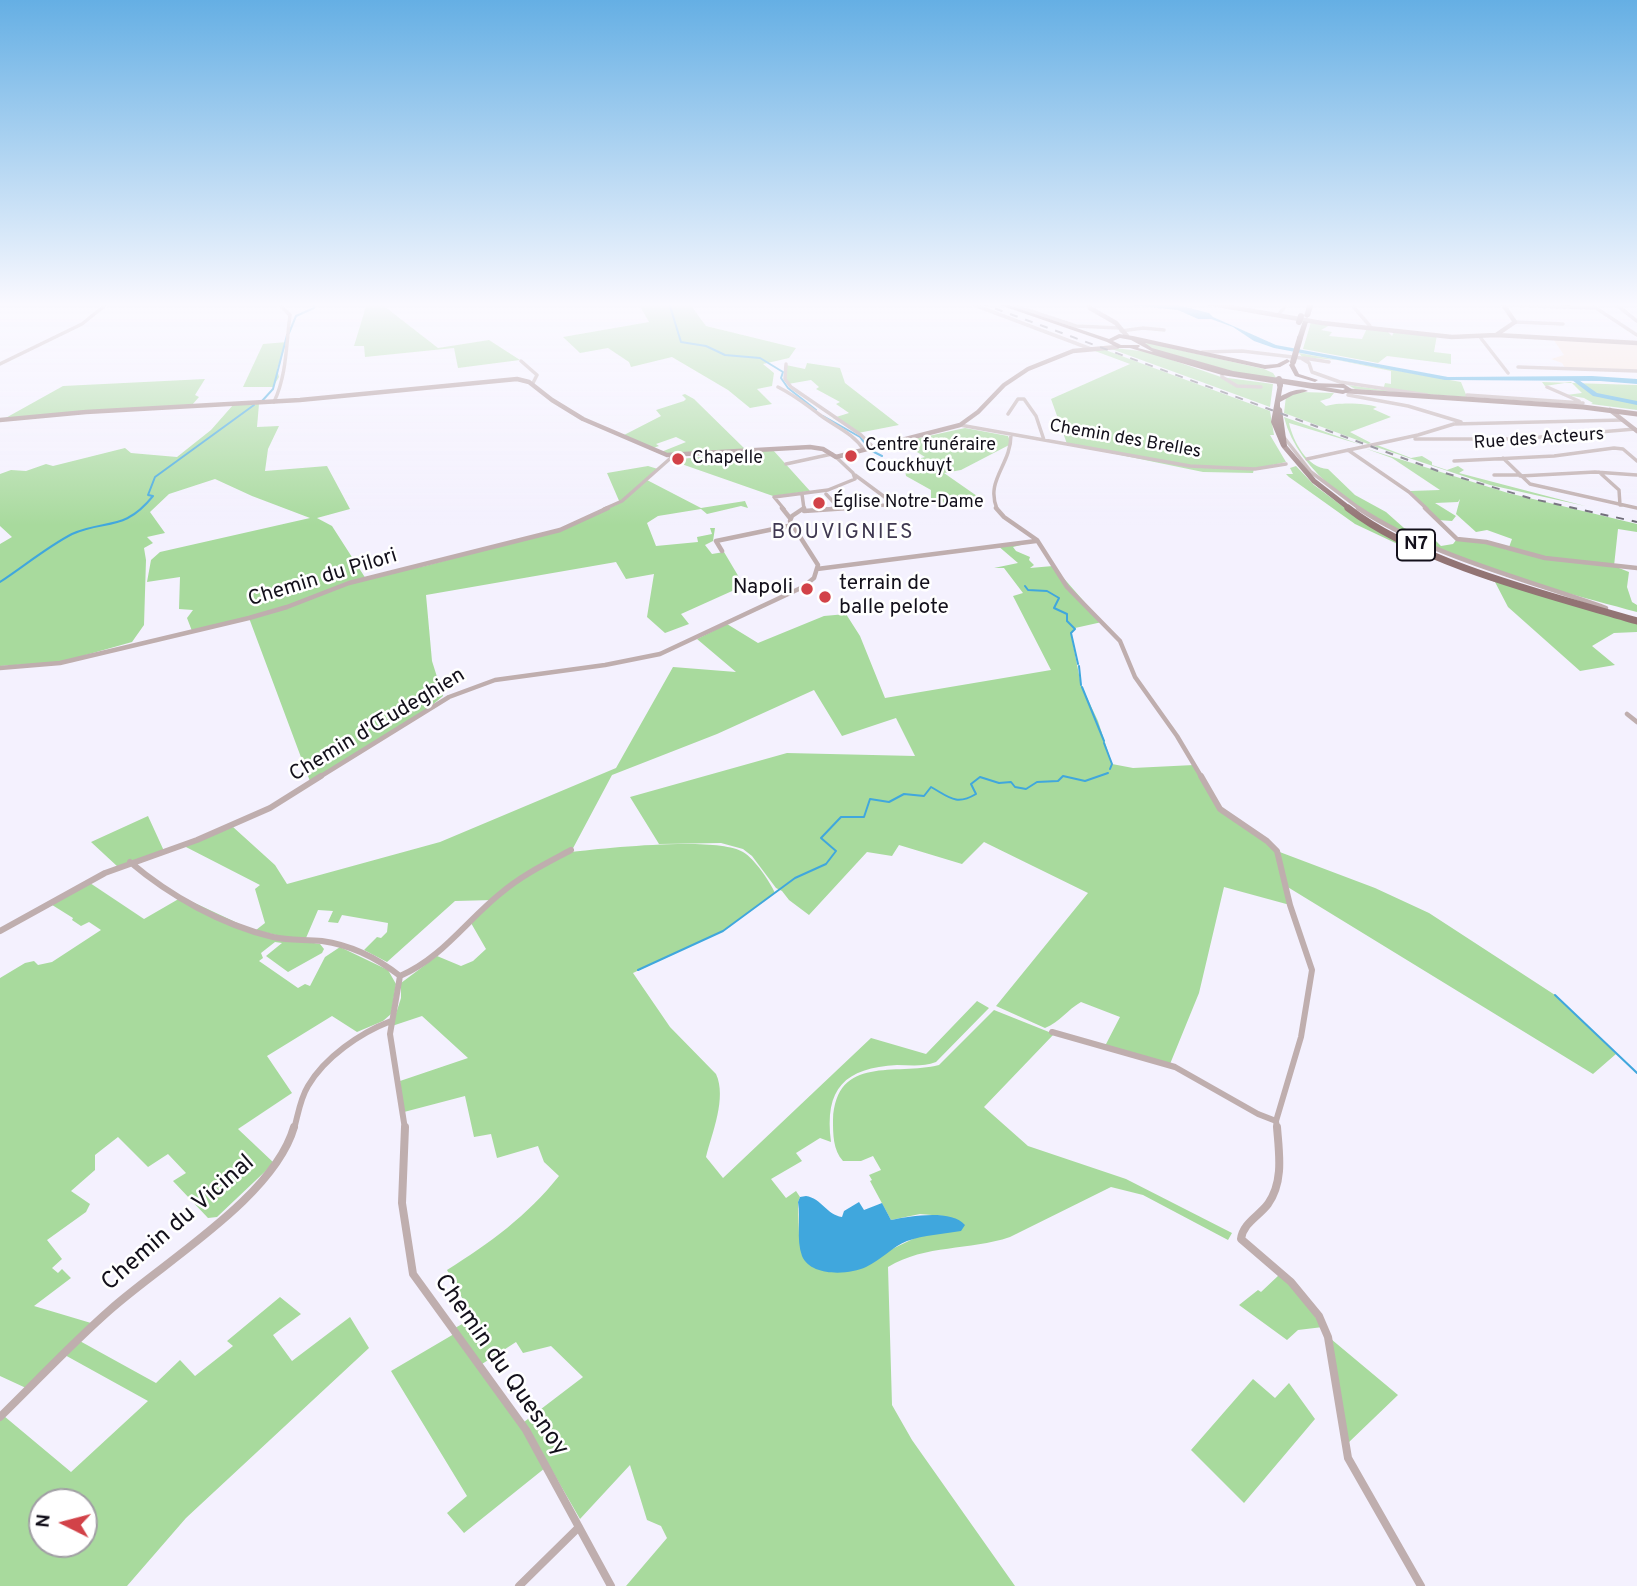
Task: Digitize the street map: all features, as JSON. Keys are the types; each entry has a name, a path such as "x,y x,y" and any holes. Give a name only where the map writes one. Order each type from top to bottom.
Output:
{"highway":[{"path":"1255,377 1344,388"},
{"path":"1262,377 1344,388"},
{"path":"1279,377 1283,382"},
{"path":"1284,446 1274,422 1285,377"},
{"path":"1303,377 1344,388"},
{"path":"1283,382 1279,417 1284,446"},
{"path":"1280,400 1294,392 1344,388"}],"main road":[{"path":"1344,388 1586,404 1637,412"},
{"path":"1344,388 1610,410 1619,413 1637,412"},
{"name":"N7","path":"1284,446 1317,484 1381,527 1467,567 1637,618"},
{"path":"1574,601 1637,618"}],"street":[{"path":"274,402 283,383 283,377"},
{"path":"533,383 536,377"},
{"path":"785,377 791,387 822,411 861,435 868,449"},
{"path":"786,464 868,449 960,425 978,414 1015,377"},
{"path":"1222,377 1231,384 1261,387"},
{"path":"1322,377 1344,388 1464,423"},
{"path":"0,420 110,410 274,402 505,380 533,383 565,409 650,449 673,456 810,447 834,455 888,501 880,506 804,511 790,518"},
{"path":"778,387 801,398 818,414 858,439 868,449"},
{"path":"1547,387 1586,404"},
{"path":"1344,388 1382,388 1434,396"},
{"path":"1466,395 1586,404"},
{"path":"1008,414 1018,399 1024,399 1037,416 1044,440"},
{"path":"1610,410 1637,412"},
{"path":"1619,413 1623,420 1636,430"},
{"path":"1307,459 1464,423 1623,420"},
{"name":"Chemin des Brelles","path":"960,425 1203,468 1255,469 1286,464"},
{"path":"1403,439 1517,439 1636,430"},
{"path":"1011,435 1012,449 992,489 994,505 1004,517 1037,541 1064,582 1121,643 1135,677 1177,736 1220,809 1267,841 1277,851 1312,976 1298,1049 1276,1121 1280,1164 1278,1184 1268,1204 1242,1231 1241,1239 1291,1282 1319,1316 1328,1337 1348,1458 1421,1586"},
{"path":"1283,436 1301,461 1331,489 1363,512 1406,536 1487,570 1606,608"},
{"name":"Rue des Acteurs","path":"1454,461 1554,456 1614,448 1626,451"},
{"path":"1348,450 1409,492 1457,539 1473,538 1514,552 1578,564 1637,568"},
{"path":"1626,451 1637,461"},
{"name":"Chemin du Pilori","path":"0,668 60,663 249,618 349,583 560,530 622,501 673,456"},
{"path":"1502,457 1528,483 1637,508"},
{"path":"1494,475 1599,472 1637,475"},
{"path":"1599,472 1619,490 1620,505"},
{"path":"855,475 855,479 849,483 802,494 774,497 813,554 817,569 1037,541"},
{"path":"1530,475 1540,486"},
{"path":"802,494 804,511"},
{"path":"826,494 839,508"},
{"path":"722,551 716,541 793,525"},
{"name":"Chemin d'Œudeghien","path":"0,931 87,881 130,862 197,840 270,808 469,687 495,680 605,665 660,654 803,587 814,578 817,569"},
{"path":"1627,714 1637,722"},
{"path":"130,862 182,897 245,928 281,939 325,942 340,946 388,966 400,976 412,972 431,958 509,887 570,850"},
{"name":"Chemin du Quesnoy","path":"400,976 398,1000 391,1021 391,1045 405,1125 402,1203 413,1274 526,1430 611,1586"},
{"name":"Chemin du Vicinal","path":"0,1417 92,1325 258,1184 286,1150 310,1083 358,1038 378,1025 391,1021"},
{"path":"1052,1032 1175,1067 1258,1114 1276,1121"},
{"path":"519,1586 579,1527"}],"green space":[{"path":"248,377 279,377 273,387 243,387"},
{"path":"706,377 773,377 772,386 757,389 772,404 750,408"},
{"path":"843,377 845,383 899,425 858,433 833,418 849,413 836,404 840,402 816,389 819,387 811,380 788,384 786,379"},
{"path":"1101,377 1178,377 1270,411 1274,435 1270,435 1286,462 1254,469 1253,473 1203,472 1067,444 1051,399"},
{"path":"1188,377 1221,377 1273,384 1270,407"},
{"path":"1391,377 1433,377 1461,382 1467,397 1355,389 1348,385 1383,390 1385,383 1391,384"},
{"path":"205,379 195,395 199,397 192,405 2,420 63,386"},
{"path":"1542,382 1566,383 1545,386"},
{"path":"1572,383 1637,385 1637,410 1591,404 1593,403 1584,398 1566,395 1582,393"},
{"path":"1302,392 1334,393 1330,398 1320,401 1326,406 1360,404 1377,407 1373,409 1391,417 1350,432 1371,443 1368,444 1284,413 1286,396"},
{"path":"682,395 694,399 746,450 674,455 661,452 686,442 676,437 656,444 659,446 653,448 624,435 661,416 656,410 684,401 686,399"},
{"path":"259,404 257,427 279,426 268,449 265,471 327,466 350,509 317,518 332,526 366,579 560,530 620,503 607,473 648,466 658,469 647,480 701,508 745,501 748,508 741,506 707,514 701,509 658,516 647,523 656,546 698,542 697,537 712,534 710,528 715,528 713,541 705,545 712,554 724,552 743,584 681,614 689,624 665,633 647,617 654,574 626,579 616,562 426,595 432,661 443,696 419,716 311,784 249,618 192,631 187,618 193,610 179,609 180,577 147,582 151,560 160,552 310,518 215,479 169,494 150,512 165,533 147,537 153,543 144,548 144,625 132,642 61,662 0,666 0,544 12,537 0,526 0,474 11,470 26,471 46,464 53,466 125,448 131,453 177,457 211,430 233,405"},
{"path":"1284,417 1362,445 1289,423 1293,436"},
{"path":"965,428 1008,436 1011,444 961,470 944,473 977,496 939,504 931,499 931,490 906,476 904,463 925,457 901,442"},
{"path":"1298,445 1307,459 1328,469 1355,495 1386,512 1404,528 1435,540 1441,546 1453,544 1457,539 1476,539 1508,550 1512,539 1487,530 1476,532 1456,514 1460,499 1458,502 1435,503 1456,516 1452,521 1438,520 1410,491 1440,490 1392,458 1364,448 1508,493 1637,524 1637,532 1618,529 1614,566 1629,572 1627,587 1632,602 1637,605 1637,612 1544,586 1434,547 1382,521 1337,491 1303,457"},
{"path":"1377,445 1411,458 1422,456 1432,462 1432,465 1447,470 1458,466 1464,470 1459,473 1585,506 1490,485 1373,446"},
{"path":"773,450 810,491 773,496 670,460"},
{"path":"1296,466 1314,485 1353,514 1450,562 1637,622 1637,632 1614,633 1592,646 1615,665 1580,671 1508,607 1495,582 1406,548 1355,524 1286,474 1293,474 1290,468"},
{"path":"997,545 1021,545 1013,547 1030,557 1029,560 1034,565 1030,568 1053,566 1102,622 1075,628 1071,634 1081,685 1098,721 1112,764 1133,768 1194,765 1217,804 1277,851 1375,888 1429,913 1555,995 1616,1054 1593,1074 1286,886 1290,905 1224,887 1199,993 1170,1064 1105,1046 1120,1017 1081,1002 1045,1028 996,1006 1088,893 984,842 962,864 899,845 892,856 867,852 809,915 776,888 752,856 743,849 721,843 659,844 630,797 787,753 915,756 896,718 842,736 814,690 717,734 612,775 571,852 660,844 730,847 743,852 752,860 775,893 723,931 633,973 670,1027 716,1074 719,1104 706,1157 723,1178 871,1038 926,1054 977,1001 989,1008 936,1062 879,1067 851,1076 842,1084 831,1108 831,1142 820,1138 796,1153 802,1161 771,1179 786,1198 796,1191 800,1197 799,1235 892,1249 915,1238 944,1216 920,1214 891,1220 870,1181 872,1180 869,1175 881,1170 873,1156 861,1161 843,1161 837,1152 833,1120 837,1099 845,1085 857,1076 871,1072 939,1065 994,1010 1054,1034 984,1107 1028,1146 1126,1179 1232,1233 1228,1240 1143,1195 1111,1187 1010,1237 932,1251 888,1267 892,1405 912,1440 1015,1586 626,1586 667,1538 661,1526 647,1520 630,1465 580,1519 524,1422 583,1377 551,1346 523,1353 516,1342 482,1364 455,1328 473,1318 447,1270 507,1228 534,1204 559,1176 544,1162 538,1146 497,1158 491,1134 474,1137 465,1096 404,1112 400,1081 468,1058 422,1016 392,1026 401,998 401,983 437,956 461,966 473,961 486,949 471,923 493,900 455,901 387,962 364,950 377,937 381,938 387,932 388,923 342,915 338,923 328,922 333,911 318,910 306,938 288,938 256,930 265,923 255,889 260,885 184,846 233,827 275,865 287,884 440,842 616,768 673,667 736,672 697,639 727,624 758,643 824,616 846,614 860,636 885,698 1051,670 1013,596 1023,593 1004,568 994,568 1018,563"},
{"path":"148,816 164,851 118,867 91,842"},
{"path":"87,881 144,919 182,897 261,934 320,944 324,949 322,953 288,972 266,956 282,943 275,942 261,953 263,958 259,961 298,988 305,984 310,986 325,957 340,947 388,970 396,984 391,1014 383,1021 357,1032 332,1016 267,1056 292,1093 238,1129 274,1163 217,1217 208,1218 173,1181 186,1173 168,1154 148,1167 118,1137 95,1155 95,1170 71,1191 90,1204 86,1212 47,1240 62,1259 52,1268 58,1273 62,1269 71,1278 34,1306 91,1323 26,1388 0,1376 0,978 25,963 34,961 38,965 52,962 101,930 89,922 81,926 49,903"},
{"path":"1279,1275 1295,1290 1323,1327 1298,1330 1287,1340 1239,1305 1258,1290 1261,1292"},
{"path":"280,1297 301,1314 273,1335 292,1361 350,1317 369,1348 186,1518 127,1586 0,1586 0,1419 4,1416 71,1472 148,1401 63,1354 78,1340 156,1383 180,1360 195,1376 233,1346 227,1341"},
{"path":"454,1334 520,1426 545,1468 464,1533 447,1513 467,1496 391,1371"},
{"path":"1331,1339 1398,1395 1347,1444"},
{"path":"1253,1379 1275,1398 1289,1383 1315,1419 1244,1503 1191,1450"}],"water":[{"path":"1429,377 1607,377 1637,379 1637,384 1600,381 1445,380"},
{"path":"806,1196 842,1217 844,1211 859,1202 864,1210 882,1203 891,1220 941,1215 959,1220 965,1225 961,1231 907,1241 859,1270 841,1273 822,1271 807,1263 800,1250 798,1202 800,1197"}],"waterway":[{"path":"262,401 273,389 276,377"},
{"path":"781,377 788,388 816,410"},
{"path":"1574,379 1595,395 1637,403"},
{"path":"0,582 72,534 133,515 153,496 148,495 155,477 254,405"},
{"path":"823,416 860,437 867,446"},
{"path":"870,450 882,456"},
{"path":"1025,586 1028,590 1047,591 1059,598 1054,608 1067,614 1067,621 1075,629 1071,633 1078,664"},
{"path":"1079,666 1081,685"},
{"path":"1082,687 1104,741"},
{"path":"1104,743 1112,764 1110,769"},
{"path":"638,970 723,931 795,878 826,864 836,851 821,838 841,817 864,817 870,799 889,802 904,794 924,796 931,787 958,800 976,794 971,784 980,777 999,783 1011,782 1015,787 1026,789 1037,782 1058,781 1063,776 1085,781 1108,773"},
{"path":"1555,995 1637,1073"}],"railway":[{"path":"1182,377 1438,471 1533,499 1637,522"}],"place":[{"name":"Centre funéraire Couckhuyt","path":"851,456"},
{"name":"Chapelle","path":"678,459"},
{"name":"Église Notre-Dame","path":"819,503"},
{"name":"Napoli","path":"807,589"},
{"name":"terrain de balle pelote","path":"825,597"}],"district":[{"name":"BOUVIGNIES","path":"843,534"}]}
